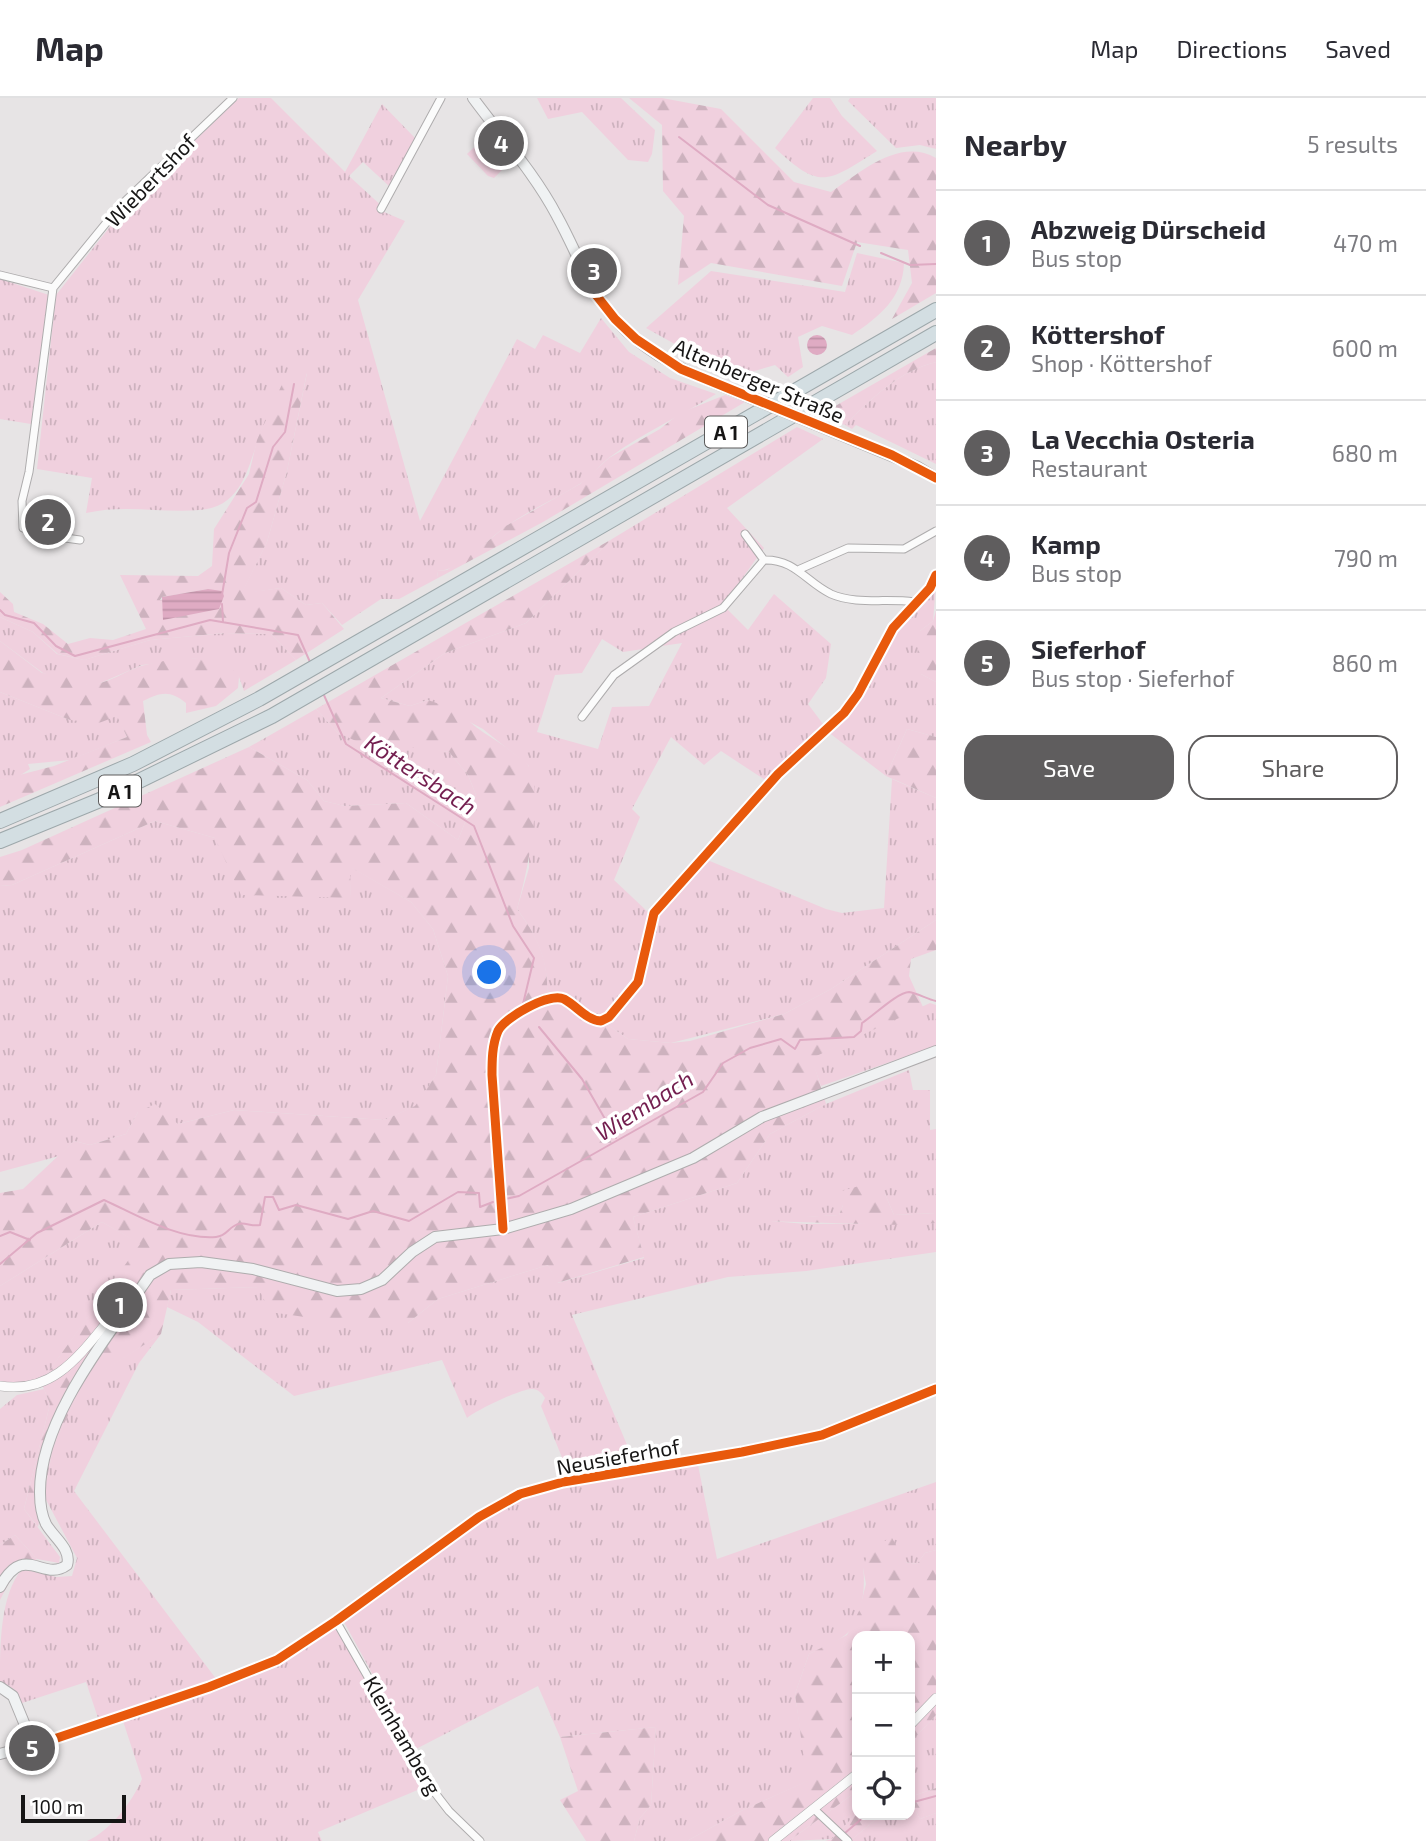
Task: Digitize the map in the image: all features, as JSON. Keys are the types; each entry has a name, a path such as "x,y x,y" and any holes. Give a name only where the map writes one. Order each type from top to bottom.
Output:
{"highway":[{"name":"A 1","path":"0,821 111,774 228,717 936,310"},
{"name":"A 1","path":"0,842 78,810 238,735 936,333"}],"main road":[{"name":"Altenberger Straße","path":"473,98 550,204 589,286 615,319 636,339 681,369 909,463 936,478"},
{"path":"0,1587 11,1570 20,1565 58,1569 68,1563 66,1551 46,1524 42,1513 40,1493 44,1466 72,1386 150,1275 169,1264 185,1261 227,1265 337,1291 372,1286 412,1252 435,1237 503,1230 555,1215 694,1158 762,1117 936,1051"},
{"path":"0,1687 10,1693 17,1703 28,1733 27,1743 22,1748 0,1754"}],"street":[{"name":"Wiebertshof","path":"53,288 120,206 233,98"},
{"path":"381,209 441,98"},
{"path":"0,275 53,288 29,472 22,501 23,528 43,535 80,540"},
{"path":"800,569 841,549 908,548 936,531"},
{"path":"745,534 764,560 800,569 819,587 839,597 914,603"},
{"path":"582,717 614,675 674,632 723,608 764,560"},
{"path":"503,1230 492,1075 498,1030 521,1011 554,997 564,999 592,1020 601,1021 609,1017 638,982 654,913 778,774 844,713 858,694 893,628 927,592 936,575"},
{"path":"0,1386 23,1389 46,1382 85,1349 118,1309 127,1310"},
{"name":"Neusieferhof","path":"27,1743 42,1743 262,1667 337,1621 479,1517 520,1494 563,1482 798,1441 841,1429 936,1389"},
{"name":"Kleinhamberg","path":"337,1621 432,1789 449,1811 480,1841"},
{"path":"915,1719 936,1698"},
{"path":"773,1841 852,1778"},
{"path":"814,1809 848,1841"}],"green space":[{"path":"239,98 271,98 345,172 382,104 415,138 389,186 363,162 349,176 385,209 384,212 405,221 358,300 420,521 517,339 535,349 543,335 580,353 601,318 629,352 670,378 716,394 623,448 583,482 513,522 464,561 437,571 438,578 399,599 381,599 342,625 322,603 306,605 281,588 241,594 267,542 287,471 307,373 271,413 246,473 230,498 217,506 199,510 114,509 86,513 92,478 37,469 56,295 124,209"},
{"path":"537,98 621,98 655,130 652,154 648,162 628,160 582,112 548,119"},
{"path":"629,98 662,98 721,109 794,182 831,192 867,167 894,155 922,153 936,158 936,293 892,319 912,283 908,250 857,242 842,286 711,263 678,285 684,216 663,191 662,125"},
{"path":"813,98 830,98 842,116 877,151 846,170 824,177 803,171 791,162 775,148"},
{"path":"850,98 936,98 936,149 920,145 896,148 848,101"},
{"path":"488,134 507,160 507,165 494,178 488,176 467,154"},
{"path":"857,253 904,263 903,275 894,296 880,314 852,335 822,326 798,337 803,367 788,377 775,365 734,377 646,328 711,271 845,292"},
{"path":"0,279 49,295 31,424 0,419"},
{"path":"936,348 936,362 898,379 875,396 845,425 818,416"},
{"path":"936,362 936,464 856,425 852,429 845,425 875,396 898,379"},
{"path":"307,372 287,471 267,542 242,593 281,588 306,605 322,603 344,629 296,660 271,634 225,633 150,640 84,660 58,654 33,632 0,617 0,592 13,604 14,612 43,624 68,644 90,638 113,640 146,629 120,575 198,576 212,566 214,529 249,474 257,440 283,382","holes":["208,589 224,596 160,600 162,597"]},
{"path":"725,395 745,402 543,522 438,578 437,571 447,570 475,552 506,526 580,484 609,458 660,429 680,413"},
{"path":"797,427 823,439 727,508 764,548 723,605 748,630 774,594 831,644 826,678 808,704 826,728 768,782 721,751 704,765 671,737 632,809 640,817 614,880 649,913 635,980 604,1017 599,1019 547,996 544,961 530,929 517,909 529,868 529,766 483,729 428,700 410,706 381,698 445,653 526,623 612,539","holes":["602,639 623,652 682,643 649,706 612,707 598,749 537,732 555,675 582,673"]},
{"path":"612,539 526,623 445,653 381,698 410,706 428,700 462,712 477,728 528,765 533,777 535,814 529,858 517,909 541,950 546,971 547,996 568,997 628,1039 671,1043 690,1041 784,1014 831,989 936,920 936,950 911,959 909,976 923,1007 812,1058 826,1104 770,1134 737,1183 633,1217 644,1257 557,1283 548,1265 438,1299 408,1323 346,1323 270,1312 258,1287 171,1290 161,1334 83,1384 53,1447 38,1527 24,1509 50,1404 41,1382 140,1244 102,1222 0,1286 0,1193 23,1189 74,1141 90,1145 126,1134 138,1112 155,1104 178,1124 234,1110 384,1120 415,1106 436,1075 448,976 433,929 411,902 350,867 351,898 241,895 215,838 155,821 12,885 0,886 0,857 22,850 249,747 307,780 324,801 345,806 406,803 458,840 476,795 468,775 449,752 356,741 338,733 316,709"},
{"path":"936,584 933,621 920,631 921,674 936,682 936,737 907,729 886,776 828,732 861,696 884,649"},
{"path":"936,611 936,682 921,674 917,656 920,631 933,621"},
{"path":"0,617 33,632 57,654 84,660 150,640 225,633 271,634 296,660 244,691 239,677 198,658 142,665 96,685 87,685 43,673 0,641"},
{"path":"0,641 42,673 76,676 87,685 102,683 154,663 223,657 239,677 238,688 216,706 186,713 186,703 170,694 160,694 143,701 147,735 151,742 0,807 0,780 54,766 127,737 117,716 99,723 70,720 0,692"},
{"path":"0,692 70,720 118,716 127,737 70,760 28,764 30,769 19,776 0,780"},
{"path":"316,709 338,733 449,752 468,775 476,795 458,840 406,803 345,806 324,801 307,780 249,747"},
{"path":"907,729 936,737 936,798 886,776"},
{"path":"892,779 936,798 936,920 831,989 784,1014 671,1043 628,1039 605,1023 641,982 655,917 705,859 826,909 842,913 884,908"},
{"path":"155,821 215,838 351,898 349,866 411,902 433,929 448,976 436,1075 416,1106 384,1120 234,1110 178,1124 138,1112 126,1134 90,1145 74,1141 59,1156 0,1172 0,886 12,885"},
{"path":"930,1003 936,1005 936,1046 821,1086 811,1058"},
{"path":"909,1070 913,1090 930,1090 930,1130 936,1129 936,1213 894,1215 885,1194 843,1205 839,1215 759,1220 806,1224 936,1223 936,1252 806,1271 728,1277 572,1315 636,1466 570,1477 541,1406 545,1398 541,1393 532,1389 518,1392 467,1418 442,1360 294,1396 198,1322 167,1307 171,1290 259,1287 408,1323 438,1299 548,1265 558,1283 644,1258 633,1217 737,1183 770,1134 826,1104"},
{"path":"866,1184 885,1194 894,1215 936,1213 936,1223 901,1225 759,1221 762,1214 801,1217 839,1215 843,1205 838,1192"},
{"path":"102,1222 141,1244 41,1382 28,1386 0,1382 0,1286"},
{"path":"161,1334 139,1363 74,1491 217,1680 98,1718 86,1682 22,1703 14,1689 0,1682 3,1621 9,1592 22,1569 56,1577 72,1576 77,1558 44,1496 53,1447 83,1383"},
{"path":"44,1389 50,1404 24,1509 60,1557 59,1563 37,1559 15,1535 0,1545 0,1409 17,1395"},
{"path":"698,1465 717,1559 936,1482 936,1550 925,1553 917,1564 905,1562 863,1568 863,1595 855,1623 840,1639 809,1654 795,1694 808,1781 741,1811 687,1841 634,1841 640,1818 651,1805 656,1727 560,1737 538,1686 414,1750 344,1622 429,1551 476,1518 500,1505 566,1483"},
{"path":"15,1535 37,1559 12,1577 0,1600 0,1545"},
{"path":"891,1536 905,1562 917,1564 925,1553 936,1550 936,1715 915,1738 915,1631 852,1631 852,1795 789,1841 687,1841 741,1811 807,1781 795,1694 809,1654 847,1635 859,1611 866,1584 863,1568 867,1556"},
{"path":"335,1627 344,1633 427,1786 318,1832 322,1841 87,1841 104,1831 119,1815 133,1797 142,1779 122,1718 262,1669"},
{"path":"936,1715 936,1788 915,1795 915,1757 915,1738"},
{"path":"656,1727 651,1805 640,1818 634,1841 586,1841 560,1800 578,1791 560,1737"},
{"path":"936,1788 936,1813 920,1819 915,1812 915,1795"},
{"path":"852,1795 852,1818 832,1839 789,1841"},
{"path":"915,1812 920,1819 936,1813 936,1841 850,1841 875,1820 915,1820"},
{"path":"852,1818 875,1820 850,1841 825,1841 832,1839"}],"shaded area":[{"path":"817,335 824,338 827,345 824,352 817,355 810,352 807,345 810,338"},
{"path":"208,589 222,591 224,596 219,609 163,620 162,597"}],"waterway":[{"path":"679,137 768,205 860,246"},
{"path":"881,253 910,265 936,264"},
{"path":"222,595 229,553 247,508 256,502 273,447 285,432 294,384"},
{"path":"222,604 223,622"},
{"name":"Köttersbach","path":"0,610 5,615 34,623 56,646 75,656 210,620 298,635 310,662"},
{"name":"Köttersbach","path":"323,693 346,744 474,826 513,926 534,958 523,1004"},
{"name":"Wiembach","path":"505,1199 519,1196 703,1092 723,1063 750,1048 781,1039 795,1049 800,1040 854,1037 861,1031 862,1023 904,993 909,992 936,1001"},
{"name":"Köttersbach","path":"539,1027 582,1079 616,1138"},
{"name":"Wiembach","path":"0,1264 37,1233 104,1200 173,1231 202,1237 219,1236 237,1224 260,1225 265,1197 273,1197 279,1210 296,1205 348,1219 373,1211 409,1221 458,1192 479,1193 480,1207 493,1202"},
{"path":"0,1236 10,1232 30,1240"},
{"path":"915,1802 936,1796"},
{"path":"845,1833 860,1820"}],"cycle path":[{"path":"589,286 615,319 636,339 681,369 892,455 936,478"},
{"path":"503,1229 492,1075 493,1047 498,1031 528,1007 548,999 564,999 596,1020 609,1017 638,982 654,913 778,774 844,713 858,694 893,628 930,588 936,575"},
{"path":"27,1743 42,1743 209,1687 277,1660 336,1621 479,1517 520,1494 563,1482 742,1452 822,1435 936,1389"}],"place":[{"name":"Kamp","path":"501,143"},
{"name":"La Vecchia Osteria","path":"594,271"},
{"name":"Köttershof","path":"48,522"},
{"name":"Abzweig Dürscheid","path":"120,1305"},
{"name":"Sieferhof","path":"32,1748"}]}
